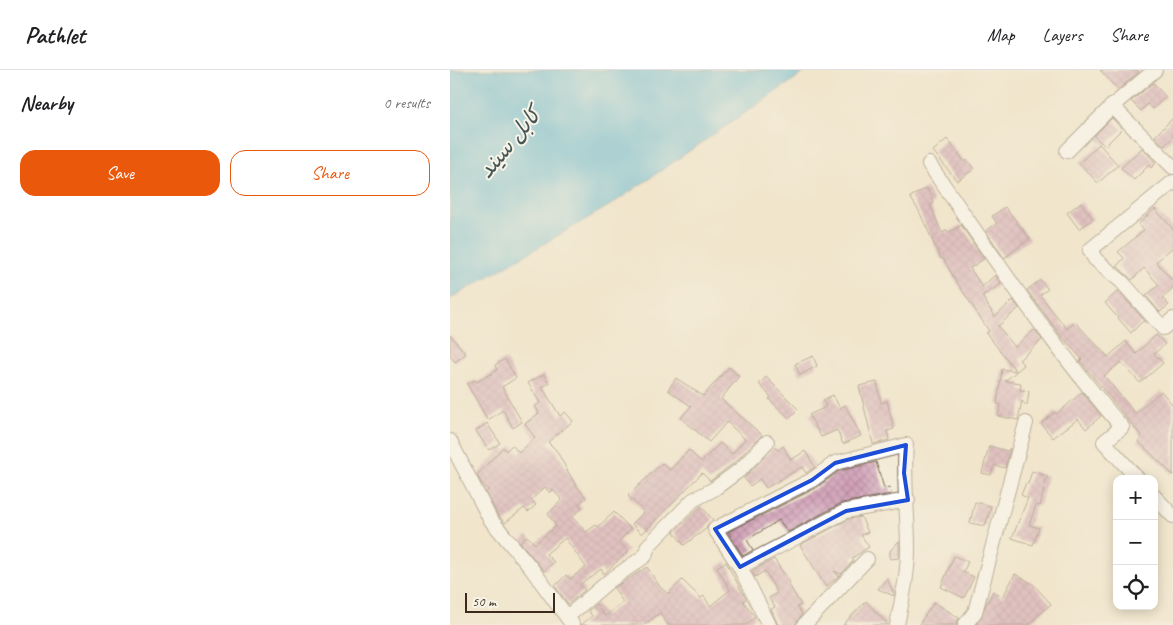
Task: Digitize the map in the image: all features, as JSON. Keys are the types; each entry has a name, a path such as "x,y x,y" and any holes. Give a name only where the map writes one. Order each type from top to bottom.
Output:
{"street":[{"path":"1066,152 1112,106 1155,70"},
{"path":"1112,106 1173,167"},
{"path":"929,164 1038,320 1097,399 1122,428 1104,442 1134,475"},
{"path":"1173,182 1090,250 1096,259 1122,282 1163,328 1173,319"},
{"path":"965,625 975,612 1026,423"},
{"path":"450,441 490,519 531,568 570,621 609,581 645,556 648,546 693,500 741,469 767,442"},
{"path":"769,625 740,567 715,529 812,480 835,463 906,445 904,473 908,500 908,550 897,625"},
{"path":"740,567 846,512 908,500"},
{"path":"1158,500 1173,516"},
{"path":"804,625 868,559"}],"highlighted area":[{"path":"906,445 904,473 908,500 846,511 740,567 715,529 812,480 835,463"}],"water":[{"name":"کابل سيند","path":"450,70 808,70 612,204 450,299"}],"building":[{"path":"1100,70 1136,70 1139,72 1118,90"},
{"path":"1153,83 1166,97 1153,109 1148,104 1141,111 1131,101"},
{"path":"1112,118 1122,129 1105,146 1094,136"},
{"path":"1173,118 1173,137 1164,146 1155,136"},
{"path":"947,139 965,162 967,160 974,169 957,181 933,151"},
{"path":"1099,144 1118,165 1098,183 1079,163"},
{"path":"1142,148 1156,163 1151,168 1149,165 1134,180 1121,168"},
{"path":"927,188 934,203 930,205 942,233 947,230 948,233 961,225 984,259 970,268 982,287 995,275 1001,284 982,296 995,317 1013,300 1019,308 998,326 1015,347 1034,330 1042,340 1019,360 1024,365 1005,381 1021,383 1020,390 1029,391 1027,406 1022,401 1018,420 998,416 1001,405 997,404 1002,369 1016,371 986,333 989,331 943,258 941,259 919,211 910,197"},
{"path":"1081,202 1093,219 1079,229 1067,213"},
{"path":"1005,207 1030,239 1004,258 986,231 997,223 992,216"},
{"path":"1155,209 1173,229 1173,247 1156,262 1173,281 1173,288 1162,298 1169,305 1160,312 1146,296 1159,285 1144,268 1132,280 1117,266 1124,258 1118,252 1144,230 1138,224"},
{"path":"1040,280 1048,289 1040,295 1067,329 1075,322 1108,357 1126,341 1136,354 1156,335 1165,344 1154,354 1163,363 1140,383 1121,362 1104,376 1136,413 1161,391 1173,405 1173,475 1138,441 1142,437 1080,361 1082,359 1061,336 1027,290"},
{"path":"1118,291 1147,323 1143,321 1131,333 1105,303"},
{"path":"450,335 466,354 455,362 450,356"},
{"path":"813,356 817,366 800,375 795,364"},
{"path":"505,359 516,378 502,387 522,422 513,428 503,410 488,420 467,384 475,380 477,382 497,370 495,365"},
{"path":"729,367 739,376 721,399 762,435 735,462 710,481 702,473 642,534 632,524 644,512 628,496 662,463 670,470 689,450 701,462 720,443 732,454 745,439 727,422 709,442 681,418 691,406 668,390 676,378 703,396"},
{"path":"544,374 549,383 542,387 560,416 565,412 573,421 548,442 556,450 575,484 586,498 579,504 582,508 572,517 586,532 596,525 598,527 614,512 631,529 619,541 628,551 604,574 601,569 580,584 585,590 568,604 555,586 566,575 570,579 586,567 565,538 546,554 554,562 544,571 520,542 527,536 535,544 556,526 548,514 562,500 553,490 550,493 545,487 531,500 536,505 528,512 524,508 505,523 497,514 486,492 489,490 482,484 477,475 503,447 506,451 512,445 519,453 535,438 525,424 539,413 535,406 540,403 528,383"},
{"path":"766,377 798,409 789,418 769,399 771,397 759,384"},
{"path":"877,382 881,403 887,401 894,429 887,431 889,440 873,444 859,386"},
{"path":"1082,392 1101,416 1086,429 1078,419 1053,438 1041,424 1055,412 1057,414"},
{"path":"833,395 840,408 845,405 861,436 843,444 837,430 821,437 809,415 826,407 823,400"},
{"path":"487,423 500,443 489,450 476,431"},
{"path":"783,446 791,460 805,451 815,467 806,473 802,467 766,488 760,479 750,486 744,478 774,447 778,450"},
{"path":"989,446 1007,451 1010,448 1005,468 994,465 991,475 982,473"},
{"path":"876,462 884,488 890,487 891,494 842,503 788,532 779,520 747,540 753,550 743,556 728,532 816,488 839,471"},
{"path":"1032,471 1047,476 1040,506 1036,505 1029,525 1039,528 1033,545 1012,538 1028,498 1021,495 1026,483 1028,484"},
{"path":"975,502 991,506 985,526 970,523"},
{"path":"701,506 713,520 706,529 684,545 674,532"},
{"path":"861,517 868,532 861,535 869,547 852,558 854,560 841,574 834,571 839,576 826,587 800,545 849,519"},
{"path":"899,541 899,558 890,559 890,551"},
{"path":"954,556 968,562 963,572 974,577 964,598 941,587"},
{"path":"774,559 790,583 788,583 801,605 797,607 802,614 795,625 778,625 771,609 775,607 769,598 777,593 765,571 755,577 752,571"},
{"path":"726,562 746,599 743,601 755,617 746,625 668,625 660,613 644,625 581,625 592,616 588,611 596,604 605,616 623,602 614,588 647,567 660,587 668,594 682,580 701,598 704,596 710,606 730,590 717,567"},
{"path":"1015,574 1033,584 1051,604 1028,625 976,625 993,591 1003,597"},
{"path":"887,578 894,594 894,596 878,589"},
{"path":"866,601 888,625 843,625"},
{"path":"934,602 959,618 956,625 919,625"}]}
